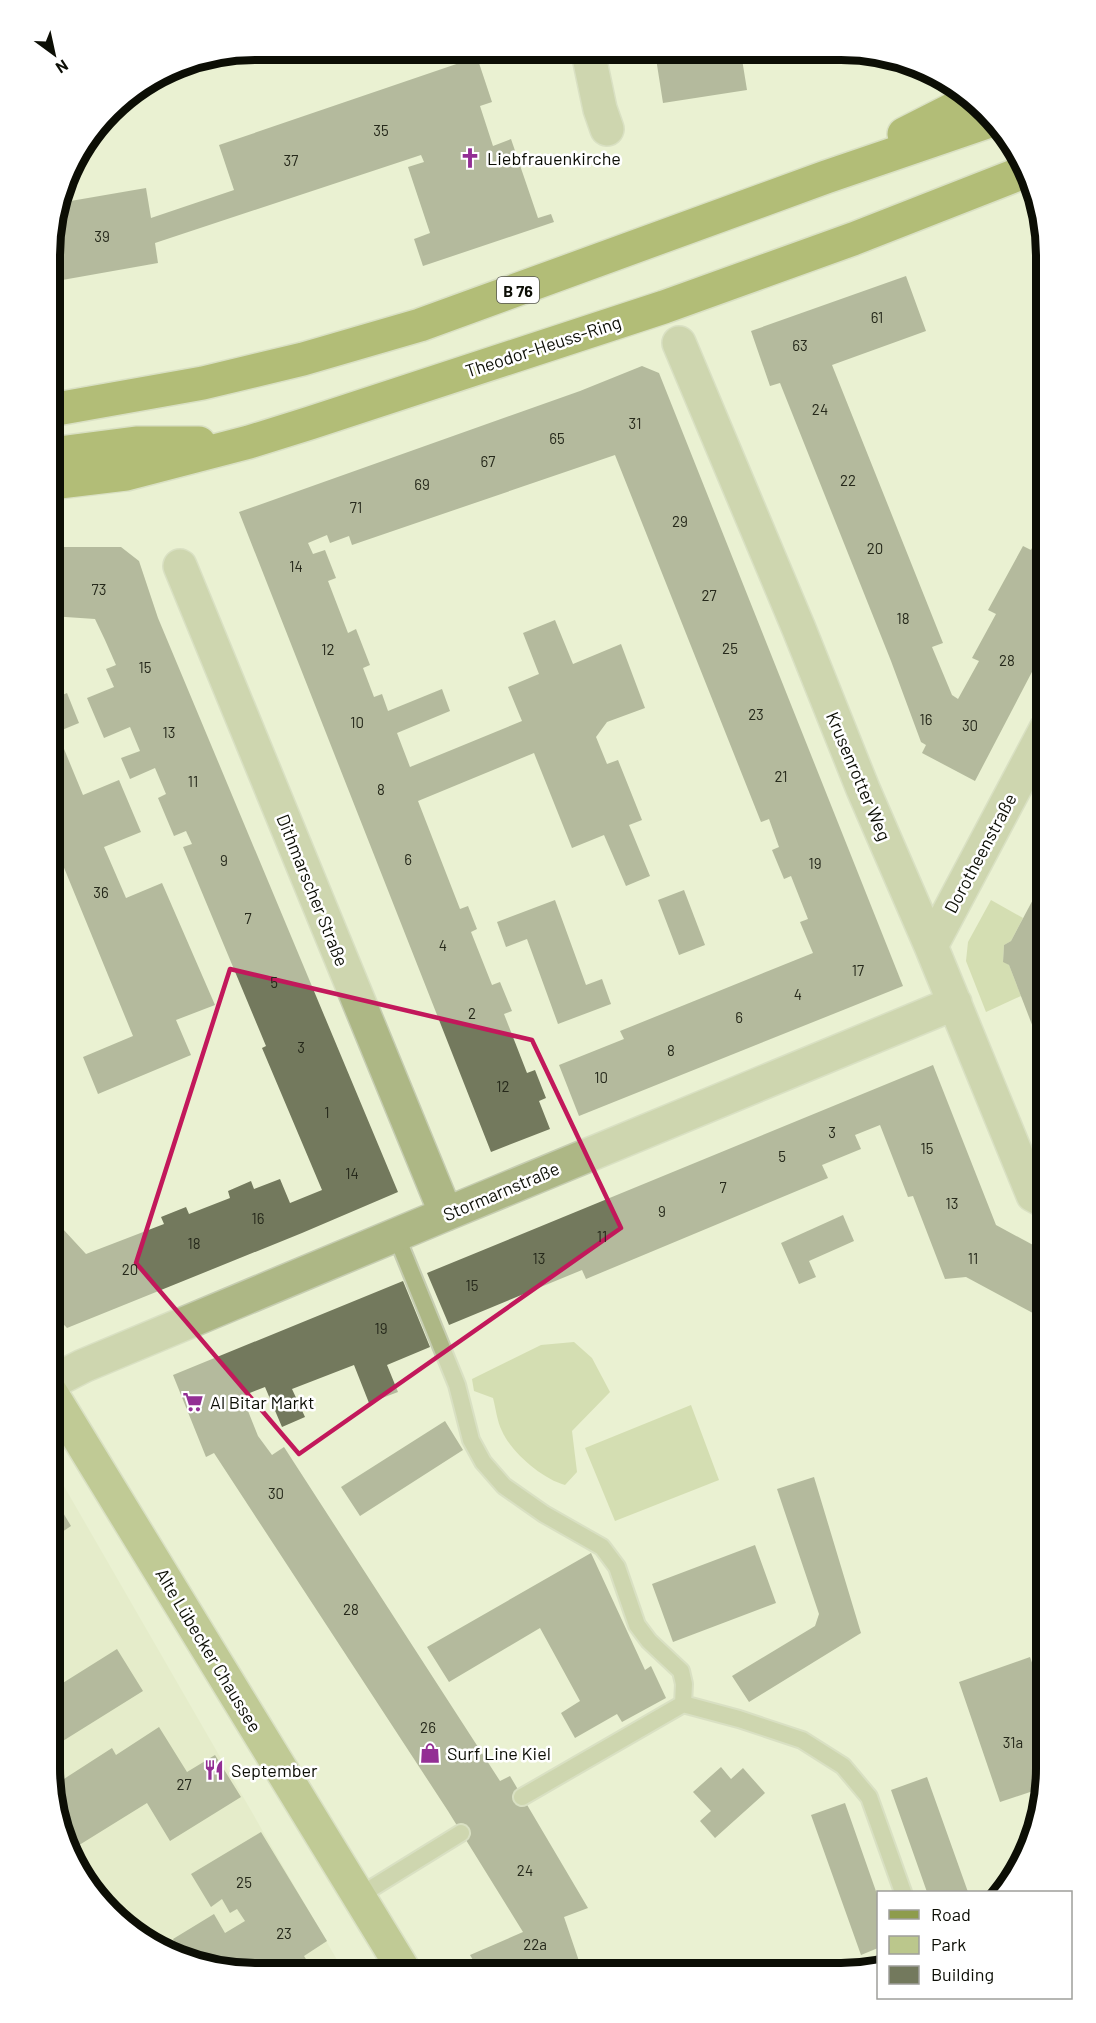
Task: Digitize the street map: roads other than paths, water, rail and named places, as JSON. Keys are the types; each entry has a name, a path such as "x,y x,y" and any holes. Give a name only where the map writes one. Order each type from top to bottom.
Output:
{"highway":[{"path":"826,177 943,112 963,103"},
{"name":"B 76","path":"60,408 203,383 303,359 420,325 826,177 985,123"},
{"name":"Theodor-Heuss-Ring","path":"60,482 126,474 249,442 664,307 853,239 1018,174"},
{"path":"60,453 136,443 249,442"}],"main road":[{"name":"Alte Lübecker Chaussee","path":"60,1407 400,1963"}],"street":[{"path":"590,60 600,110 607,129"},
{"name":"Krusenrotter Weg","path":"679,343 799,628 863,789 955,1003 1033,1195 1036,1197"},
{"name":"Dithmarscher Straße","path":"180,566 446,1214"},
{"name":"Dorotheenstraße","path":"931,946 1036,748"},
{"name":"Stormarnstraße","path":"60,1378 83,1366 955,1003"}],"lane":[{"path":"396,1235 457,1384 471,1440 483,1462 504,1486 544,1514 602,1547 617,1567 637,1624 649,1641 681,1671 684,1684 683,1704"},
{"path":"522,1797 683,1704 739,1719 802,1740 843,1766 868,1797 902,1891"},
{"path":"359,1896 461,1833"}],"place":[{"name":"Liebfrauenkirche","path":"470,158"},
{"name":"Al Bitar Markt","path":"193,1402"},
{"name":"Surf Line Kiel","path":"430,1753"},
{"name":"September","path":"214,1770"}]}
